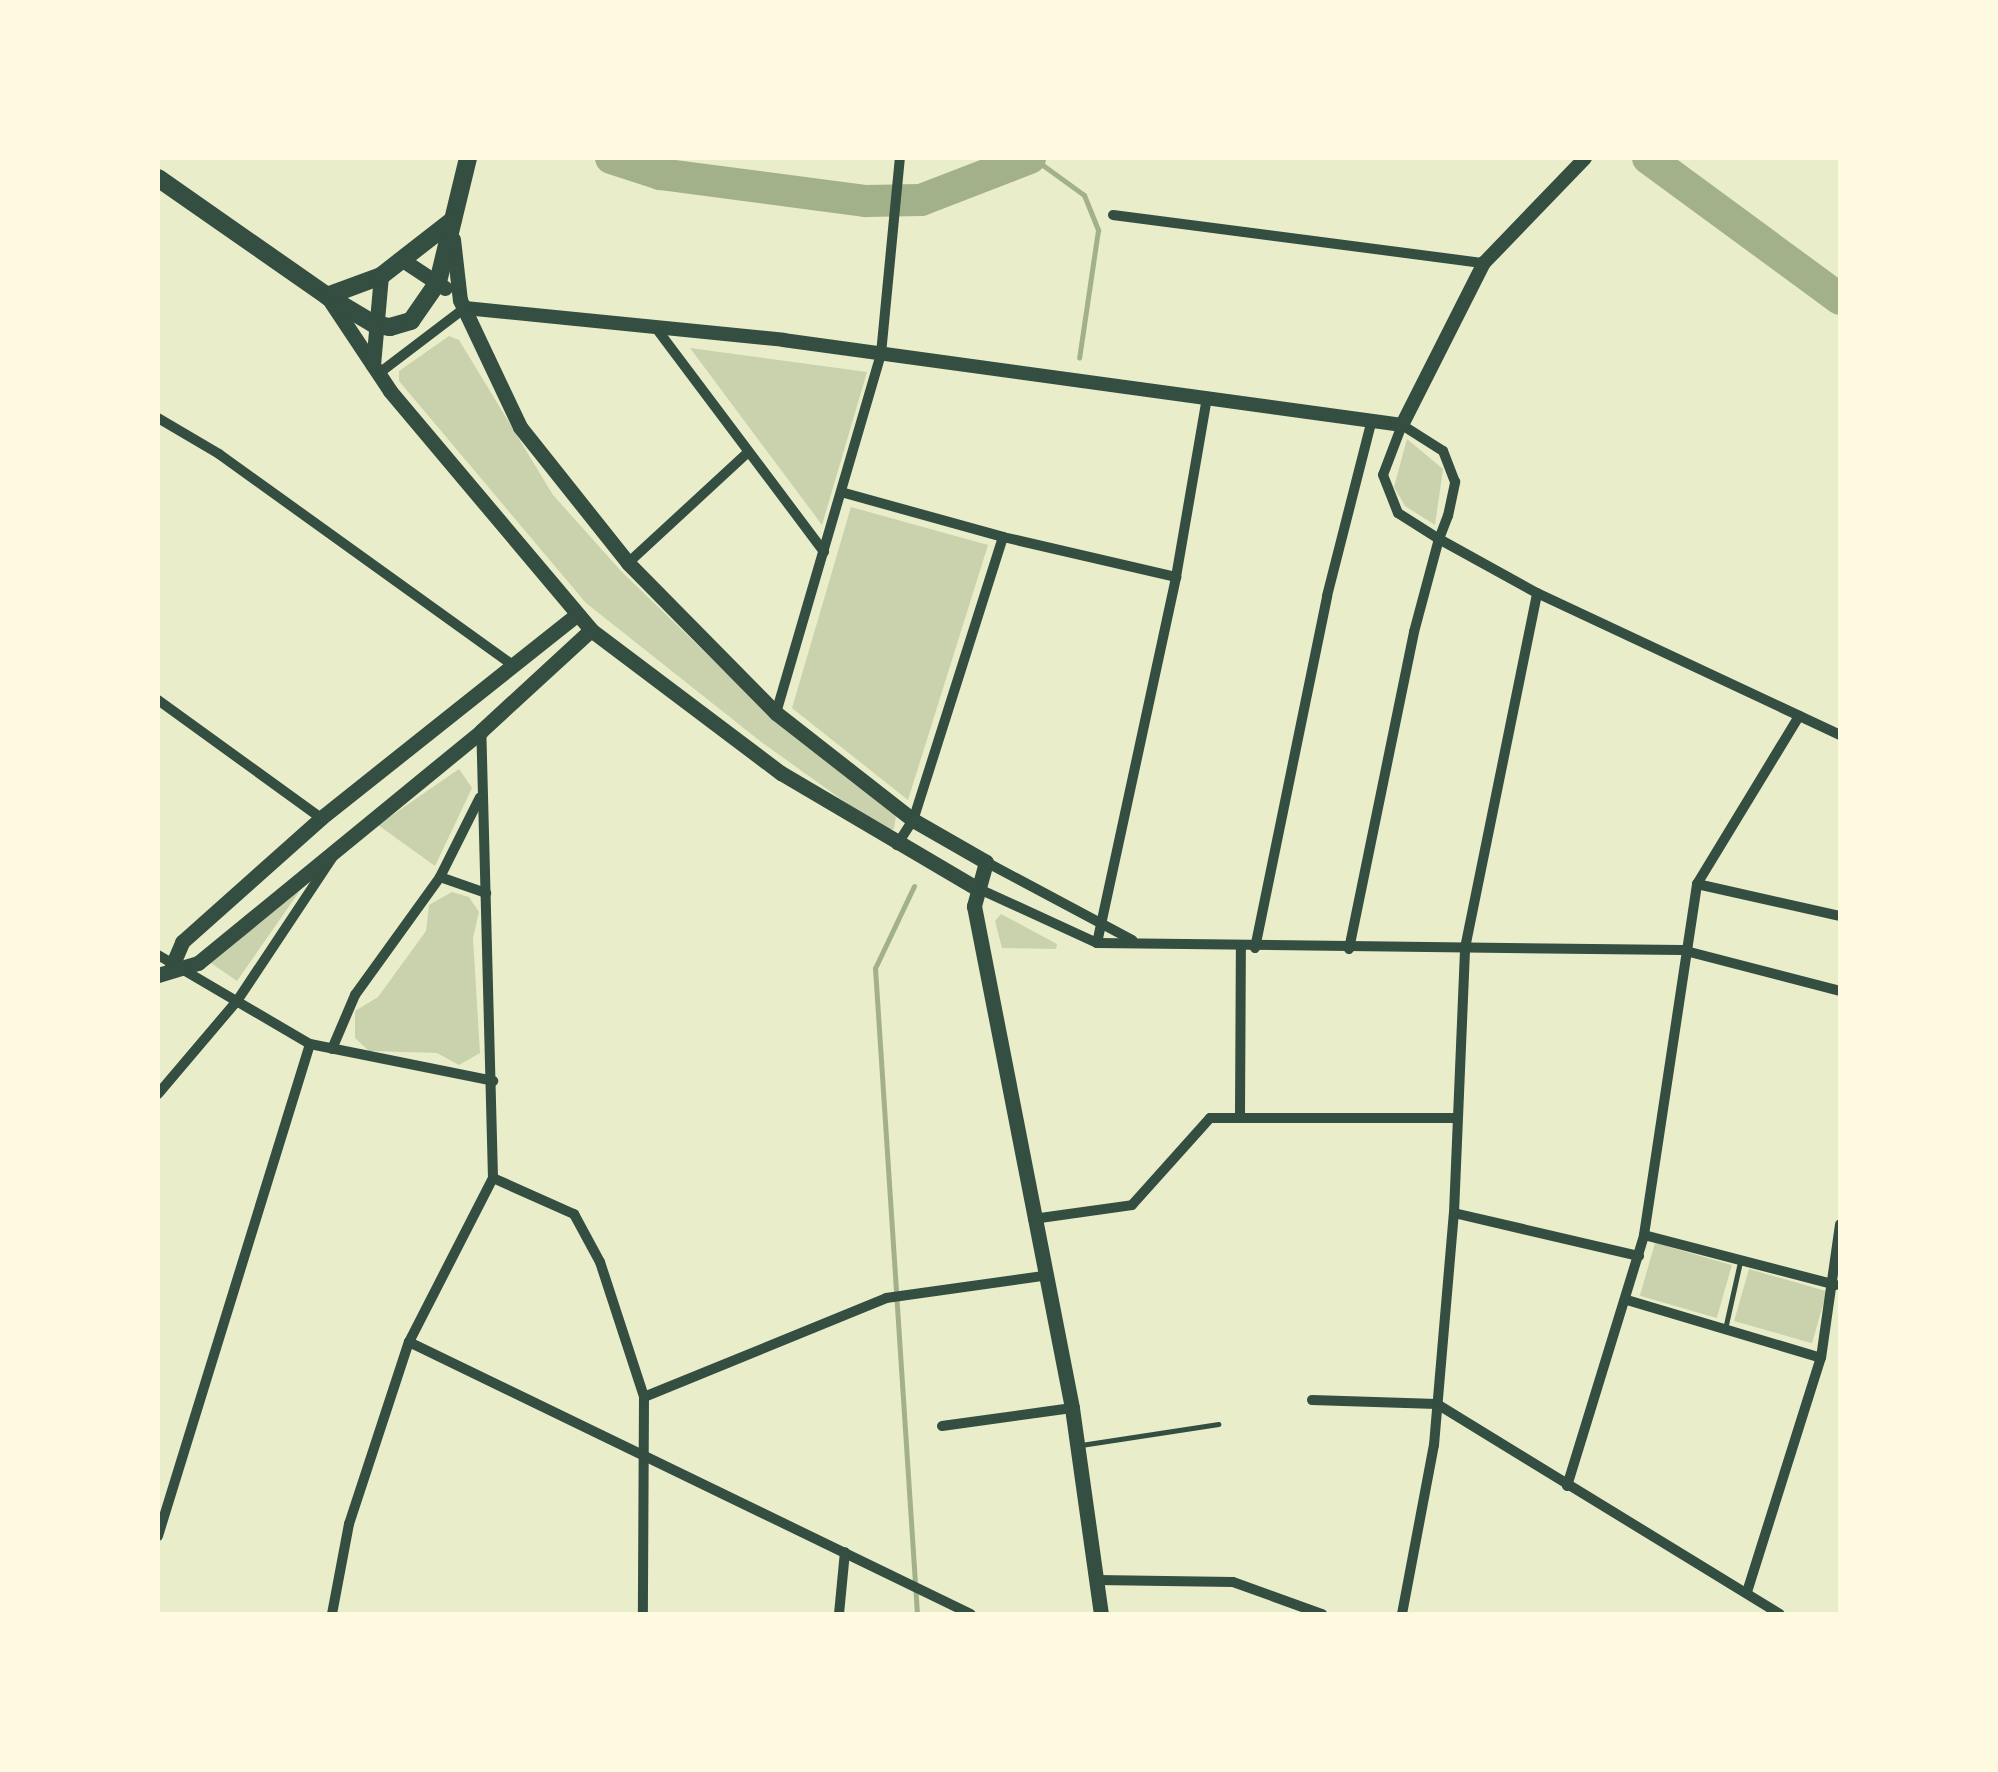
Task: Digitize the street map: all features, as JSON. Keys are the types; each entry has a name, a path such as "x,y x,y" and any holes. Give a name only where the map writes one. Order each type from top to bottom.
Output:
{"main road":[{"path":"158,178 327,296 374,324 411,321 438,282 468,158"},
{"path":"453,220 453,261 462,304 520,427 628,563 776,713 912,820 986,862 974,906 1042,1276 1072,1408 1100,1614"},
{"path":"327,296 380,276 404,262 453,220"},
{"path":"404,262 438,282 462,304"},
{"path":"376,369 374,324 380,276"},
{"path":"327,296 376,369 591,630 781,773 897,845 976,888"},
{"path":"172,966 182,942 322,818 510,663 576,614"},
{"path":"158,975 172,966 198,963 481,732 591,630"}],"street":[{"path":"776,713 882,354 891,221 900,158"},
{"path":"1585,158 1484,263 1386,461 1384,489 1398,513 1536,593 1840,735"},
{"path":"1113,215 1484,263"},
{"path":"376,369 462,304 660,332 882,354 1372,420 1402,425 1430,440 1452,465 1453,499 1439,538 1349,949"},
{"path":"660,332 824,552"},
{"path":"1097,943 1176,577 1206,397"},
{"path":"158,418 219,454 510,663"},
{"path":"1256,948 1327,596 1372,420"},
{"path":"628,563 747,453"},
{"path":"841,492 1002,537 1176,577"},
{"path":"897,845 912,820 1002,537"},
{"path":"1402,1614 1438,1404 1454,1213 1465,948 1536,593"},
{"path":"158,700 322,818"},
{"path":"1567,1486 1644,1235 1682,950 1697,884 1799,716"},
{"path":"332,1614 349,1524 408,1342 493,1178 481,732"},
{"path":"332,1049 355,995 440,876 481,795"},
{"path":"158,1094 237,1001 340,844"},
{"path":"986,862 1104,920 1132,940"},
{"path":"440,876 486,894"},
{"path":"1697,884 1840,916"},
{"path":"976,888 1097,943 1132,940 1242,948 1682,950 1840,990"},
{"path":"1240,1116 1242,948"},
{"path":"158,955 310,1044 492,1081"},
{"path":"158,1536 310,1044"},
{"path":"1032,1219 1132,1205 1200,1125 1240,1116 1457,1118"},
{"path":"493,1178 574,1214 588,1233 644,1397 640,1454 644,1614"},
{"path":"1454,1213 1639,1256"},
{"path":"1747,1592 1835,1316 1840,1224"},
{"path":"1644,1235 1836,1285"},
{"path":"644,1397 886,1298 1042,1276"},
{"path":"1627,1300 1821,1358"},
{"path":"408,1342 845,1552 931,1599 971,1614"},
{"path":"1312,1400 1438,1404 1780,1614"},
{"path":"942,1426 1072,1408"},
{"path":"839,1614 845,1552"},
{"path":"1097,1580 1233,1582 1322,1614"}],"lane":[{"path":"1725,1329 1740,1259"},
{"path":"1078,1445 1218,1424"}],"green space":[{"path":"449,336 459,340 553,495 621,571 775,720 896,815 894,829 884,830 760,741 586,603 399,381 399,371"},
{"path":"690,348 867,372 822,525"},
{"path":"1407,439 1443,469 1435,525 1405,506 1394,487"},
{"path":"851,507 988,545 908,800 792,708"},
{"path":"459,769 472,788 435,866 378,825"},
{"path":"306,882 237,981 205,959"},
{"path":"452,892 469,897 479,912 473,938 480,1053 459,1065 437,1053 369,1051 355,1038 355,1011 378,997 426,931 429,905"},
{"path":"1001,914 1057,944 1056,949 1002,948 995,921"},
{"path":"1655,1243 1732,1265 1717,1318 1640,1296"},
{"path":"1749,1269 1827,1291 1812,1343 1734,1321"}],"waterway":[{"path":"611,158 660,174 866,201 921,200 1030,158"},
{"path":"1033,158 1084,195 1098,230 1079,358"},
{"path":"1648,158 1840,299"},
{"path":"914,886 875,968 917,1614"}]}
